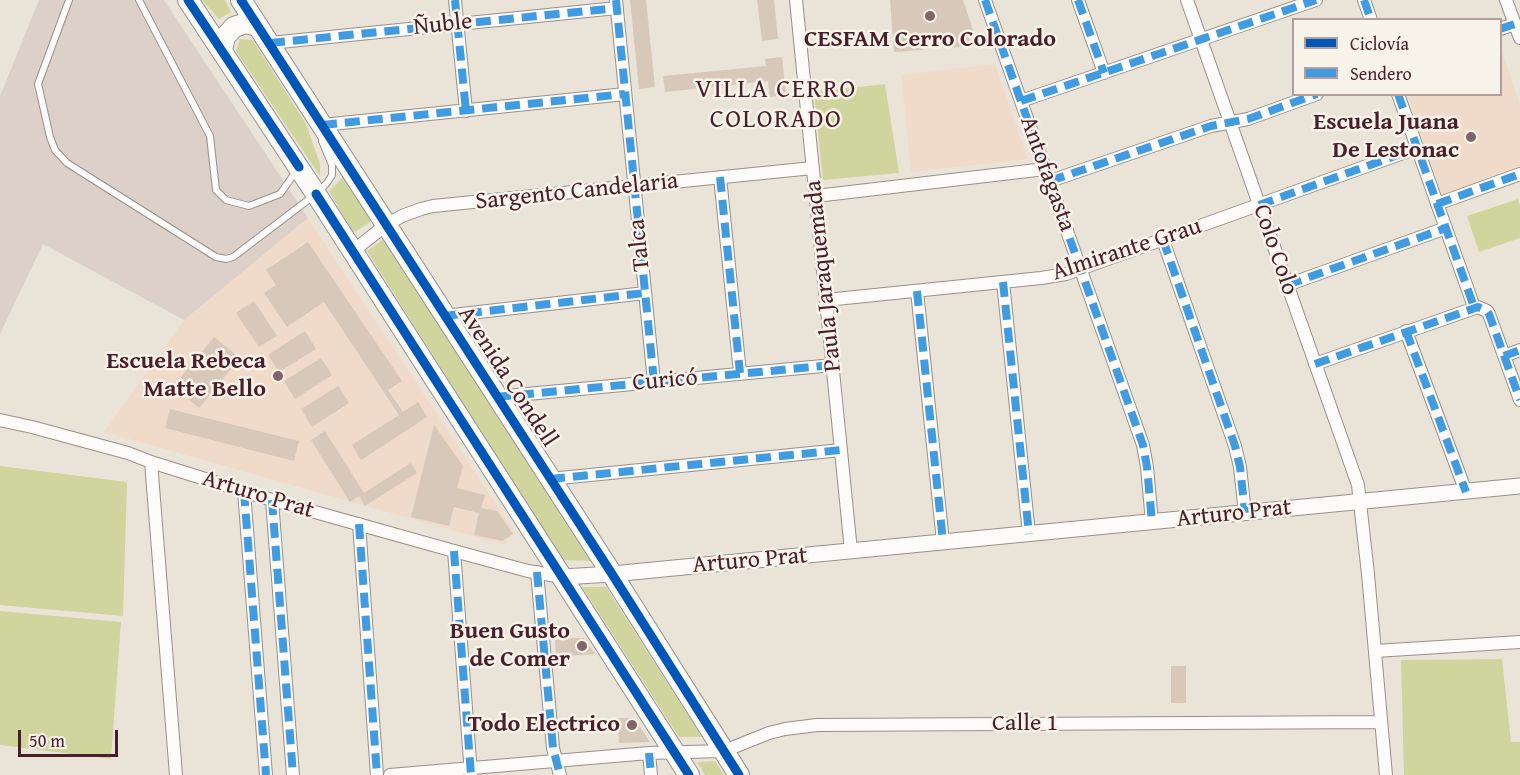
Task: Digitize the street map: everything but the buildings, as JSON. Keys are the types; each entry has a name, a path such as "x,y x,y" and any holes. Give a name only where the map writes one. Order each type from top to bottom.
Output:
{"main road":[{"path":"188,0 299,167 689,775"},
{"name":"Avenida Condell","path":"242,0 739,775"},
{"path":"222,50 225,37 234,27 246,23 258,26"}],"street":[{"path":"455,0 466,111"},
{"name":"Paula Jaraquemada","path":"796,0 851,551"},
{"name":"Antofagasta","path":"985,0 1143,445 1152,522"},
{"path":"1078,0 1104,73"},
{"name":"Colo Colo","path":"1186,0 1355,478 1360,502 1386,775"},
{"path":"1021,101 1316,0"},
{"path":"1364,0 1370,18"},
{"path":"1506,0 1520,38"},
{"name":"Ñuble","path":"270,43 457,24 616,4"},
{"name":"Talca","path":"616,4 654,382"},
{"path":"1502,28 1515,24"},
{"path":"322,125 625,94"},
{"path":"816,196 1048,175 1211,126 1248,119 1311,96"},
{"path":"1399,96 1474,307"},
{"name":"Almirante Grau","path":"826,300 1054,276 1081,269 1417,148"},
{"name":"Sargento Candelaria","path":"353,251 386,225 402,216 433,206 813,168"},
{"path":"1437,204 1520,174"},
{"path":"720,177 740,374"},
{"path":"1287,285 1446,228"},
{"path":"1163,240 1235,446 1240,467 1245,513"},
{"path":"1002,282 1029,534"},
{"path":"917,291 943,542"},
{"path":"444,316 645,293"},
{"path":"1315,364 1478,307 1487,311 1520,400"},
{"path":"1406,331 1466,492"},
{"path":"1504,356 1520,350"},
{"name":"Curicó","path":"496,397 833,365"},
{"name":"Arturo Prat","path":"0,420 117,450 272,500 454,551 562,577 1520,486"},
{"path":"550,479 841,450"},
{"path":"151,462 176,775"},
{"path":"244,491 266,775"},
{"path":"272,500 293,775"},
{"path":"359,524 377,775"},
{"path":"454,551 471,772"},
{"path":"537,572 554,748 560,775"},
{"path":"1375,651 1520,642"},
{"name":"Calle 1","path":"390,775 471,772 556,760 674,751 723,751 769,733 817,725 1381,722"},
{"path":"649,753 651,775"}],"lane":[{"path":"69,0 38,84 55,150 67,163 216,257 226,259 233,257 316,194 330,179 333,170 322,142 322,125"},
{"path":"139,0 210,136 216,190 226,200 249,206 279,194 299,167"}],"shaded area":[{"path":"39,0 164,0 308,218 184,320 43,244 0,334 0,96"},
{"name":"Escuela Juana De Lestonac","path":"1502,51 1520,105 1520,169 1442,196 1407,96 1502,96"},
{"path":"995,64 1028,159 911,172 901,75"},
{"name":"Escuela Rebeca Matte Bello","path":"308,218 515,533 504,545 104,432 184,320"}],"green space":[{"path":"202,0 225,0 231,12 219,19"},
{"path":"240,39 253,40 306,124 320,164 320,176 236,51"},
{"path":"885,84 899,173 823,180 814,92"},
{"path":"343,177 372,221 353,233 329,191"},
{"path":"1518,199 1520,238 1479,252 1467,216"},
{"path":"384,239 592,561 562,560 367,251"},
{"path":"0,466 127,482 123,616 0,605"},
{"path":"582,587 606,587 702,737 679,737"},
{"path":"0,611 121,622 111,759 0,745"},
{"path":"1502,659 1511,742 1520,742 1520,775 1404,775 1401,660"},
{"path":"715,761 724,775 705,775 697,762"}],"marked path":[{"path":"455,0 466,111"},
{"path":"616,0 654,382"},
{"path":"985,0 1143,445 1152,522"},
{"path":"1078,0 1104,73"},
{"path":"1021,101 1316,0"},
{"path":"1364,0 1370,18"},
{"path":"270,43 617,8"},
{"path":"1502,28 1515,24"},
{"path":"322,125 625,94"},
{"path":"1050,181 1211,126 1248,119 1311,96"},
{"path":"1399,96 1474,307"},
{"path":"1259,205 1417,148"},
{"path":"1437,204 1520,174"},
{"path":"720,177 740,373"},
{"path":"1287,285 1446,228"},
{"path":"1163,240 1235,446 1240,467 1245,513"},
{"path":"1003,282 1029,534"},
{"path":"917,291 943,542"},
{"path":"444,316 645,293"},
{"path":"1315,364 1478,307 1489,314 1520,400"},
{"path":"1406,331 1466,492"},
{"path":"1504,356 1520,350"},
{"path":"496,397 833,365"},
{"path":"550,479 841,450"},
{"path":"244,491 266,775"},
{"path":"272,500 293,775"},
{"path":"359,524 377,775"},
{"path":"454,551 471,775"},
{"path":"537,572 553,748 560,775"},
{"path":"649,753 651,775"}],"cycle path":[{"path":"188,0 299,167"},
{"path":"241,0 612,574 739,775"},
{"path":"316,194 689,775"}],"place":[{"name":"CESFAM Cerro Colorado","path":"930,16"},
{"name":"Escuela Juana De Lestonac","path":"1471,137"},
{"name":"Escuela Rebeca Matte Bello","path":"278,376"},
{"name":"Buen Gusto de Comer","path":"582,646"},
{"name":"Todo Electrico","path":"632,725"}],"district":[{"name":"VILLA CERRO COLORADO","path":"776,105"}]}
